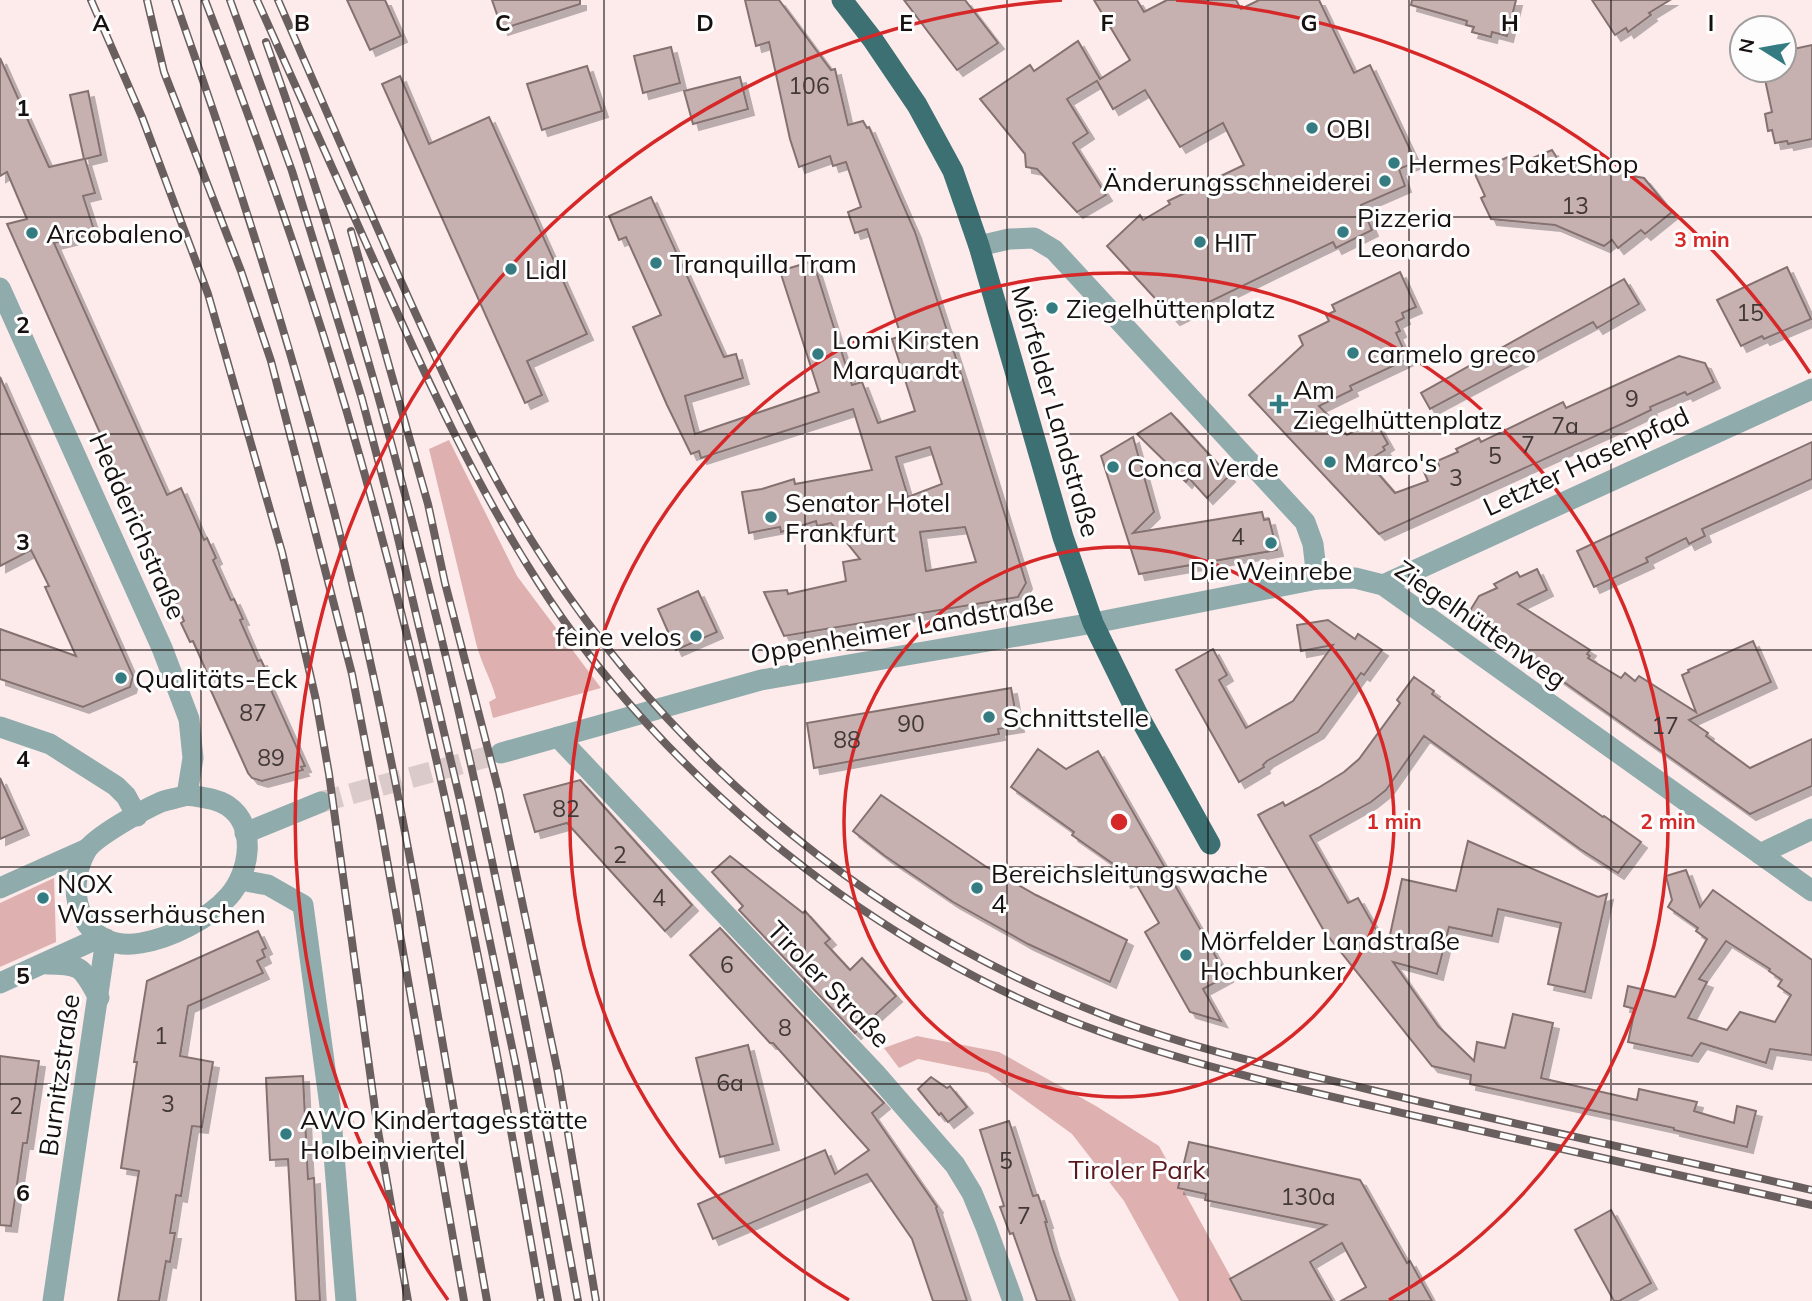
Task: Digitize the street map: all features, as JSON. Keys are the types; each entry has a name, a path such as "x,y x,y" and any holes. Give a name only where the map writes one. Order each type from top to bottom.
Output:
{"main road":[{"name":"Mörfelder Landstraße","path":"842,0 917,105 953,171 979,246 1063,537 1093,623 1137,713 1210,844"}],"street":[{"path":"979,246 1009,239 1034,238 1054,250 1305,522 1313,544 1317,579"},
{"name":"Hedderichstraße","path":"0,288 162,648 185,707 189,719 192,758 187,795"},
{"name":"Letzter Hasenpfad","path":"1383,585 1812,389"},
{"name":"Ziegelhüttenweg","path":"1317,579 1355,578 1383,585 1812,891"},
{"name":"Oppenheimer Landstraße","path":"501,753 761,680 1093,623 1317,579"},
{"path":"0,727 50,744 116,786 127,796 137,816"},
{"name":"Tiroler Straße","path":"558,737 875,1073 954,1165 972,1194 1013,1301"},
{"path":"0,888 87,849 110,831 161,802 187,795 204,797 227,806 242,821 248,848 240,880 228,897 200,919 156,940 125,946 104,938 83,921 77,900 76,877 87,849"},
{"path":"245,833 321,802"},
{"path":"1760,854 1812,829"},
{"path":"240,880 268,886 303,905 330,1106 346,1301"},
{"path":"0,983 104,938"},
{"name":"Burnitzstraße","path":"53,1301 99,998 104,938"},
{"path":"41,964 71,964 84,971 99,998"}],"green space":[{"path":"449,440 517,576 601,688 493,718 489,702 496,698 476,643 429,449"},
{"path":"54,878 56,942 0,967 0,903"},
{"name":"Tiroler Park","path":"917,1036 999,1052 1096,1106 1159,1146 1244,1301 1179,1301 1124,1201 1072,1134 988,1073 918,1059 899,1068 884,1048"}],"building":[{"path":"347,0 385,0 401,36 370,50"},
{"path":"492,0 580,0 580,4 502,29"},
{"path":"745,0 779,0 831,70 835,69 848,125 863,121 867,128 869,127 915,232 964,383 1026,583 1018,597 784,636 764,592 787,590 788,594 846,581 843,562 860,559 831,523 817,526 816,521 781,532 780,527 749,533 742,492 794,479 795,484 872,470 853,409 701,458 699,451 691,454 667,405 633,327 661,315 626,237 619,240 609,216 651,197 724,357 736,354 743,378 685,396 695,434 819,392 780,271 813,261 852,385 862,382 878,423 915,411 892,339 901,336 867,229 855,233 848,212 861,207 846,162 833,166 830,156 799,167 790,139 769,42 756,46","holes":["930,447 942,484 908,497 896,457","965,527 976,562 926,571 920,532"]},
{"path":"904,0 965,0 998,43 957,70"},
{"path":"1094,0 1137,0 1144,12 1167,0 1236,0 1241,9 1259,0 1319,0 1354,73 1370,65 1416,162 1399,169 1405,186 1361,205 1372,230 1336,248 1333,242 1174,319 1107,246 1140,215 1143,220 1170,204 1168,201 1244,165 1223,123 1180,147 1145,90 1113,109 1097,81 1067,99 1088,133 1073,143 1106,195 1077,212 1037,169 1026,167 1025,154 980,99 1030,65 1034,71 1078,41 1100,79 1130,60"},
{"path":"1412,0 1516,0 1507,36 1492,32 1491,37 1472,32 1474,27 1466,25 1467,21 1411,5"},
{"path":"1592,0 1670,0 1649,13 1651,15 1628,32 1626,28 1615,35"},
{"path":"1812,45 1812,139 1788,144 1787,141 1775,143 1772,130 1768,131 1765,114 1772,112 1766,84 1798,84 1798,48"},
{"path":"671,47 680,83 643,93 634,56"},
{"path":"0,58 49,167 84,159 70,95 88,91 101,155 85,159 95,193 83,196 95,233 54,243 167,495 181,488 204,540 207,538 216,558 213,560 243,619 240,620 258,661 261,660 270,679 267,681 305,766 301,767 303,770 262,781 252,778 248,773 208,684 211,682 193,641 190,642 181,623 184,621 166,580 163,582 154,562 157,561 7,224 27,219 7,172 0,176"},
{"path":"587,66 602,111 542,130 527,84"},
{"name":"Lidl","path":"400,76 429,144 489,117 587,334 527,361 542,395 525,403 382,84"},
{"path":"740,77 748,109 693,124 684,91"},
{"path":"1552,150 1559,161 1631,172 1633,176 1644,178 1672,212 1645,234 1641,230 1618,248 1612,240 1604,246 1555,225 1491,219 1481,198 1485,196 1474,172 1517,153 1523,162"},
{"path":"1787,267 1811,319 1741,346 1717,300"},
{"path":"1400,272 1416,307 1402,313 1404,318 1396,322 1400,331 1396,333 1408,359 1350,386 1352,390 1319,406 1347,435 1374,419 1388,444 1383,447 1385,450 1367,461 1395,493 1428,481 1424,472 1439,466 1437,461 1458,452 1456,449 1479,438 1481,442 1563,402 1566,408 1679,356 1705,363 1714,382 1687,395 1685,392 1650,407 1651,410 1624,423 1379,534 1249,395 1303,345 1299,336 1329,321 1326,315 1335,311 1332,305"},
{"path":"1624,279 1639,304 1597,328 1593,322 1430,409 1421,393"},
{"path":"0,377 133,676 130,687 83,707 0,679 0,629 76,656 45,587 49,586 31,550 0,566"},
{"path":"1171,413 1229,476 1207,498 1189,478 1186,482 1137,434"},
{"path":"1133,437 1154,512 1133,533 1262,512 1264,520 1269,519 1277,550 1139,574 1101,456"},
{"path":"1812,442 1812,479 1702,529 1705,536 1689,544 1686,538 1646,558 1648,562 1594,587 1577,551"},
{"path":"1537,569 1547,590 1518,604 1590,650 1588,658 1621,678 1625,673 1635,681 1639,676 1696,712 1682,675 1753,641 1771,682 1689,720 1750,768 1812,739 1812,786 1750,814 1468,614 1479,596 1497,588 1494,584 1517,572 1520,577"},
{"path":"698,591 717,632 676,650 658,609"},
{"path":"1328,620 1355,639 1358,634 1382,650 1364,675 1361,673 1318,732 1267,761 1264,767 1239,782 1176,670 1213,649 1227,675 1219,680 1246,728 1293,701 1333,645 1301,651 1297,625"},
{"path":"1414,677 1434,691 1432,694 1495,740 1641,842 1618,873 1580,849 1424,736 1386,790 1371,802 1310,836 1348,903 1358,898 1387,949 1402,879 1456,891 1468,841 1598,897 1607,894 1585,992 1548,984 1561,923 1498,909 1492,936 1449,927 1437,974 1393,962 1438,1026 1474,1061 1477,1042 1505,1048 1513,1014 1553,1023 1541,1078 1637,1100 1639,1089 1697,1102 1694,1111 1734,1123 1737,1106 1756,1111 1747,1147 1674,1128 1470,1084 1471,1075 1432,1066 1324,931 1258,815 1283,802 1285,806 1318,788 1359,759 1400,703 1397,700"},
{"path":"1011,688 1018,726 998,729 999,734 814,768 807,723"},
{"path":"1038,749 1066,769 1098,751 1227,976 1203,989 1221,1021 1190,1012 1145,932 1159,923 1133,878 1125,882 1116,866 1011,787"},
{"path":"0,778 23,829 0,839"},
{"path":"580,780 692,905 665,931 567,823 535,832 524,795"},
{"name":"Bereichsleitungswache 4","path":"881,795 985,866 1036,895 1127,940 1110,982 1028,944 953,902 853,831"},
{"path":"730,856 803,913 805,911 830,939 825,943 850,970 862,958 896,996 855,1033 739,910 743,906 712,872"},
{"path":"1686,870 1700,907 1713,890 1812,960 1812,1055 1770,1049 1766,1063 1701,1043 1692,1056 1628,1042 1635,1009 1624,1006 1628,986 1675,997 1707,939 1696,931 1698,928 1668,907 1672,900 1666,876","holes":["1726,941 1770,969 1769,971 1782,980 1778,986 1791,995 1775,1022 1740,1012 1727,1030 1688,1018 1707,982 1699,979"]},
{"path":"720,928 884,1103 872,1113 937,1207 967,1301 933,1301 912,1239 867,1174 713,1239 698,1204 825,1150 835,1174 869,1150 690,955"},
{"path":"258,931 266,948 262,950 265,957 257,961 263,973 188,1006 180,1056 213,1062 202,1127 192,1126 181,1196 176,1195 170,1233 175,1233 170,1262 166,1261 159,1301 118,1301 139,1171 121,1168 147,981"},
{"path":"748,1045 773,1144 720,1157 696,1058"},
{"path":"0,1056 39,1061 11,1226 0,1225"},
{"path":"303,1076 308,1179 314,1178 320,1301 296,1301 288,1159 270,1160 266,1078"},
{"path":"931,1077 947,1088 950,1086 967,1107 948,1122 918,1089"},
{"path":"1009,1121 1033,1196 1038,1195 1071,1301 1037,1301 1013,1233 1010,1234 1000,1207 1004,1206 980,1130"},
{"path":"1189,1142 1360,1180 1432,1301 1341,1301 1366,1287 1342,1243 1310,1262 1332,1301 1242,1301 1230,1279 1326,1225 1205,1200 1206,1194 1178,1188"},
{"path":"1611,1210 1651,1283 1619,1301 1614,1301 1575,1230"}],"tunnel":[{"path":"321,802 501,753"}],"railway":[{"path":"91,0 142,117 208,294 282,552 316,700 329,774 378,1131 408,1301"},
{"path":"147,0 164,72 241,271 271,361 352,674 464,1301"},
{"path":"175,0 275,303 320,457 359,612 412,870 487,1301"},
{"path":"205,0 262,152 314,306 346,409 406,630 480,964 541,1301"},
{"path":"230,0 292,171 362,399 393,517 461,804 516,1066 558,1301"},
{"path":"257,0 436,396 474,472 538,582 589,655 648,724 713,790 784,852 859,907 938,956 1019,998 1141,1046 1305,1091 1812,1205"},
{"path":"278,0 436,359 488,465 527,533 601,640 659,709 722,774 790,833 862,887 938,936 1018,978 1133,1026 1230,1056 1812,1190"},
{"path":"266,42 366,351 448,665 517,982 578,1301"},
{"path":"351,231 428,504 445,583 499,792 558,1073 596,1301"}],"place":[{"name":"OBI","path":"1312,128"},
{"name":"Hermes PaketShop","path":"1394,163"},
{"name":"Änderungsschneiderei","path":"1385,181"},
{"name":"Pizzeria Leonardo","path":"1343,232"},
{"name":"Arcobaleno","path":"32,233"},
{"name":"HIT","path":"1200,242"},
{"name":"Tranquilla Tram","path":"656,263"},
{"name":"Lidl","path":"511,269"},
{"name":"Ziegelhüttenplatz","path":"1052,308"},
{"name":"carmelo greco","path":"1353,353"},
{"name":"Lomi Kirsten Marquardt","path":"818,354"},
{"name":"Am Ziegelhüttenplatz","path":"1279,404"},
{"name":"Marco's","path":"1330,462"},
{"name":"Conca Verde","path":"1113,467"},
{"name":"Senator Hotel Frankfurt","path":"771,517"},
{"name":"Die Weinrebe","path":"1271,543"},
{"name":"feine velos","path":"696,636"},
{"name":"Qualitäts-Eck","path":"121,678"},
{"name":"Schnittstelle","path":"989,717"},
{"name":"Bereichsleitungswache 4","path":"977,888"},
{"name":"NOX Wasserhäuschen","path":"43,898"},
{"name":"Mörfelder Landstraße Hochbunker","path":"1186,955"},
{"name":"AWO Kindertagesstätte Holbeinviertel","path":"286,1134"}]}
